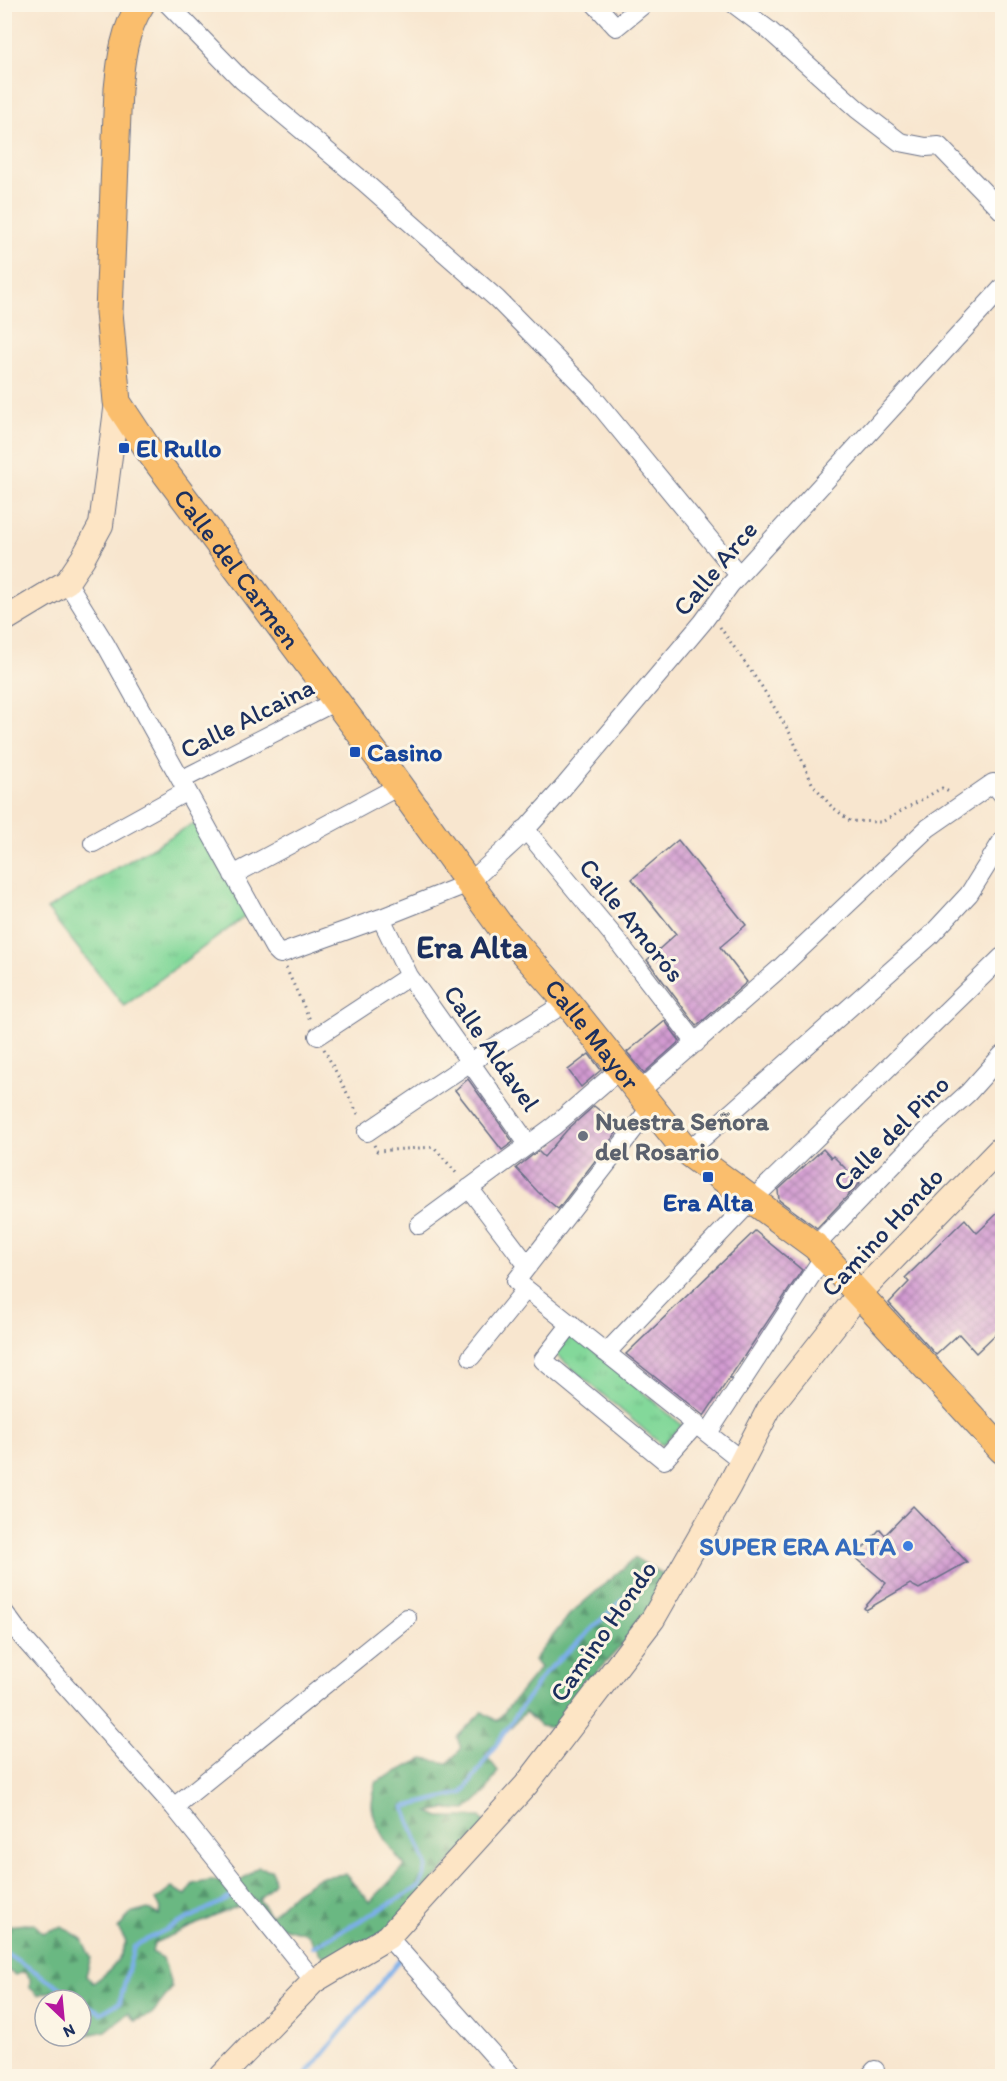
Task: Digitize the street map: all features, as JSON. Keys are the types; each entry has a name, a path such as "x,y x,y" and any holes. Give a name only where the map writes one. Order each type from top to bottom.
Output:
{"main road":[{"name":"Calle del Carmen","path":"141,4 128,31 121,59 118,90 109,312 117,402 152,455 469,883"},
{"path":"4,620 67,582 101,525 117,402"},
{"name":"Calle Mayor","path":"469,883 500,926 567,1002 687,1152 820,1251 1002,1450"},
{"name":"Camino Hondo","path":"222,2076 314,1981 399,1949 653,1618 770,1407 860,1293 1002,1147"}],"street":[{"path":"168,4 242,80 363,181 497,299 588,391 739,574"},
{"path":"595,4 615,27 644,4"},
{"path":"734,4 770,31 857,109 900,142 939,147 1002,211"},
{"name":"Calle Arce","path":"469,883 525,830 562,789 710,613 739,574 1002,288"},
{"path":"67,582 106,645 273,948 280,954 381,918 469,883"},
{"name":"Calle Alcaina","path":"93,843 184,785 336,701"},
{"path":"742,1461 516,1281 645,1099 696,1043 928,828 993,783 1002,794"},
{"path":"233,875 399,786"},
{"name":"Calle Amorós","path":"525,830 616,939 696,1043"},
{"path":"687,1152 930,936 969,894 1002,841"},
{"name":"Calle Aldavel","path":"381,918 410,976 528,1144"},
{"path":"606,1353 752,1200 1002,957"},
{"path":"318,1036 410,976"},
{"path":"367,1132 469,1063 567,1002"},
{"name":"Calle del Pino","path":"571,1324 543,1360 664,1460 702,1429 820,1251 925,1132 968,1093 1002,1055"},
{"path":"419,1225 554,1126 621,1068"},
{"path":"469,1188 528,1266"},
{"path":"471,1357 526,1289"},
{"path":"4,1612 23,1638 174,1807 314,1981"},
{"path":"174,1807 407,1618"},
{"path":"399,1949 512,2076"}],"path":[{"path":"710,613 762,687 791,735 812,783 831,806 850,820 882,822 942,788 967,801"},
{"path":"280,954 318,1036 377,1151 434,1147 469,1188"}],"green space":[{"path":"194,823 247,915 124,1006 47,909"},
{"path":"572,1333 682,1425 662,1445 553,1352"},
{"path":"635,1558 664,1575 654,1603 626,1641 589,1680 586,1697 561,1729 540,1726 525,1712 485,1754 498,1771 485,1793 466,1810 445,1809 429,1812 440,1817 480,1817 486,1824 384,1934 330,1959 320,1954 308,1934 273,1923 254,1899 154,1943 152,1952 163,1958 172,1988 152,2014 135,2021 128,2013 106,2031 93,2034 93,1988 33,1988 33,1991 30,1988 30,1978 24,1972 15,1975 5,1968 4,1922 8,1926 34,1923 42,1933 62,1926 82,1939 91,1958 86,1975 93,1983 110,1970 117,1961 126,1941 118,1929 130,1914 148,1909 159,1915 161,1909 156,1900 172,1888 186,1895 193,1884 242,1880 258,1867 272,1870 274,1883 259,1899 270,1916 296,1892 320,1877 345,1874 370,1902 405,1866 389,1846 373,1814 376,1782 423,1759 448,1763 461,1749 457,1737 482,1712 497,1721 540,1668 534,1660 570,1614"}],"building":[{"path":"678,840 746,925 720,947 747,982 697,1026 647,960 676,934 632,879"},
{"path":"665,1021 680,1041 644,1073 627,1052"},
{"path":"589,1054 601,1070 581,1087 568,1070"},
{"path":"468,1079 513,1142 502,1150 455,1090"},
{"path":"594,1106 621,1127 558,1209 538,1192 516,1168 538,1151 544,1157 567,1130"},
{"path":"823,1149 860,1183 817,1228 779,1200 778,1190"},
{"path":"1002,1209 1002,1328 976,1353 959,1334 936,1355 889,1303 909,1282 905,1278 965,1219 977,1233"},
{"path":"755,1231 802,1270 704,1416 626,1354"},
{"name":"SUPER ERA ALTA","path":"913,1506 967,1562 919,1589 910,1584 866,1610 864,1608 886,1583 855,1557 880,1529 885,1535"}],"waterway":[{"path":"313,1947 421,1886 427,1866 404,1807 463,1793 544,1674 648,1576"},
{"path":"93,2008 101,2013 120,2002 134,1946 231,1897"},
{"path":"4,1952 61,1988"},
{"path":"305,2076 402,1957"}],"place":[{"name":"El Rullo","path":"124,448"},
{"name":"Casino","path":"355,752"},
{"name":"Nuestra Señora del Rosario","path":"583,1136"},
{"name":"Era Alta","path":"708,1177"},
{"name":"SUPER ERA ALTA","path":"908,1546"}],"district":[{"name":"Era Alta","path":"472,947"}]}
